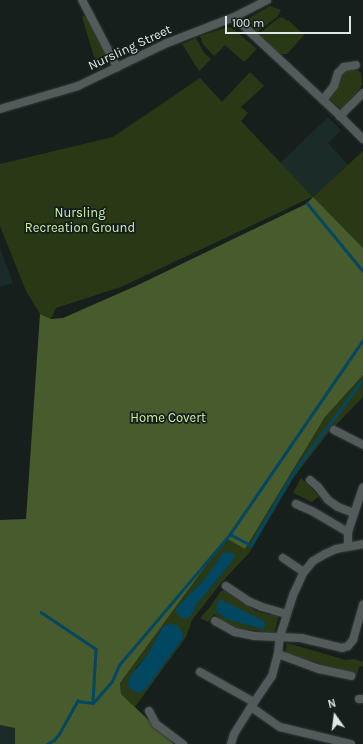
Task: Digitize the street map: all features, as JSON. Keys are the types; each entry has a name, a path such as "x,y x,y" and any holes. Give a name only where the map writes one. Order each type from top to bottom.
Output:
{"street":[{"path":"82,0 117,67"},
{"name":"Nursling Street","path":"0,108 78,86 167,43 234,17 263,1"},
{"path":"234,17 363,139"},
{"path":"323,100 334,86 338,73 344,67 356,65"},
{"path":"340,116 363,93"},
{"path":"334,430 363,445"},
{"path":"310,480 318,487 328,500 338,507 354,513"},
{"path":"348,546 348,532 363,487"},
{"path":"296,504 312,511 348,532"},
{"path":"231,744 234,734 252,704 272,676 278,654 280,636 294,593 304,572 313,561 325,554 348,546 363,544"},
{"path":"283,558 304,572"},
{"path":"226,586 248,601 262,607 287,614"},
{"path":"215,620 236,632 254,636 301,638 342,648 348,646 353,640 363,604"},
{"path":"278,654 325,670 351,676"},
{"path":"200,672 252,704 280,726 316,740 351,744"},
{"path":"149,711 156,724 183,744"}],"shaded area":[{"path":"328,117 341,130 328,143 348,165 313,197 280,163"},
{"path":"0,248 13,283 0,287"},
{"path":"0,725 15,728 15,744 0,744"}],"green space":[{"path":"270,6 281,10 277,17 257,32 253,28 249,18"},
{"path":"86,15 107,55 107,64 98,70 82,17"},
{"path":"282,17 287,21 288,20 304,35 287,54 280,54 259,34 277,19"},
{"path":"229,27 257,49 244,62 225,45 214,56 203,44 200,36"},
{"path":"196,38 204,53 211,59 199,71 182,44"},
{"path":"355,68 361,73 362,85 341,109 329,99 334,92 339,76 343,70"},
{"name":"Nursling Recreation Ground","path":"250,72 264,86 241,107 248,113 241,121 313,197 363,151 363,248 312,197 121,287 56,308 51,319 40,314 26,291 0,226 0,164 113,137 200,78 222,102"},
{"name":"Home Covert","path":"313,197 363,248 363,375 325,417 245,549 226,538 120,683 121,694 174,744 15,744 15,728 0,725 0,520 26,519 40,314 51,319 63,318 138,285 306,204"},
{"path":"363,375 363,397 328,433 294,477 249,553 221,583 192,620 186,637 135,707 121,694 120,683 226,537 245,549 325,417","holes":["231,563 197,604 192,615 179,605 204,580","163,626 183,635 182,640 157,674 135,669 148,654"]},
{"path":"301,478 319,496 312,502 293,493"},
{"path":"224,590 256,611 270,615 274,613 279,615 274,633 238,628 225,623 214,614 208,622 200,618 210,607 220,592","holes":["216,608 237,608 251,615"]},
{"path":"287,643 346,660 354,659 363,662 363,666 359,667 357,675 352,672 321,667 319,663 309,660 307,663 285,654"}],"water":[{"path":"224,552 233,553 235,556 231,563 197,604 192,615 185,619 180,617 176,610 179,605 204,580"},
{"path":"220,599 265,622 265,626 263,629 227,619 217,612 216,608"},
{"path":"170,624 177,625 183,635 182,640 146,689 138,693 131,689 128,685 129,678 148,654 163,626"}],"waterway":[{"path":"307,203 363,271"},
{"path":"47,744 54,740 59,734 77,701 93,703 112,681 119,665 230,534 363,340"},
{"path":"230,534 251,545 293,473 360,383 363,382"},
{"path":"41,612 96,649 93,702"}]}
